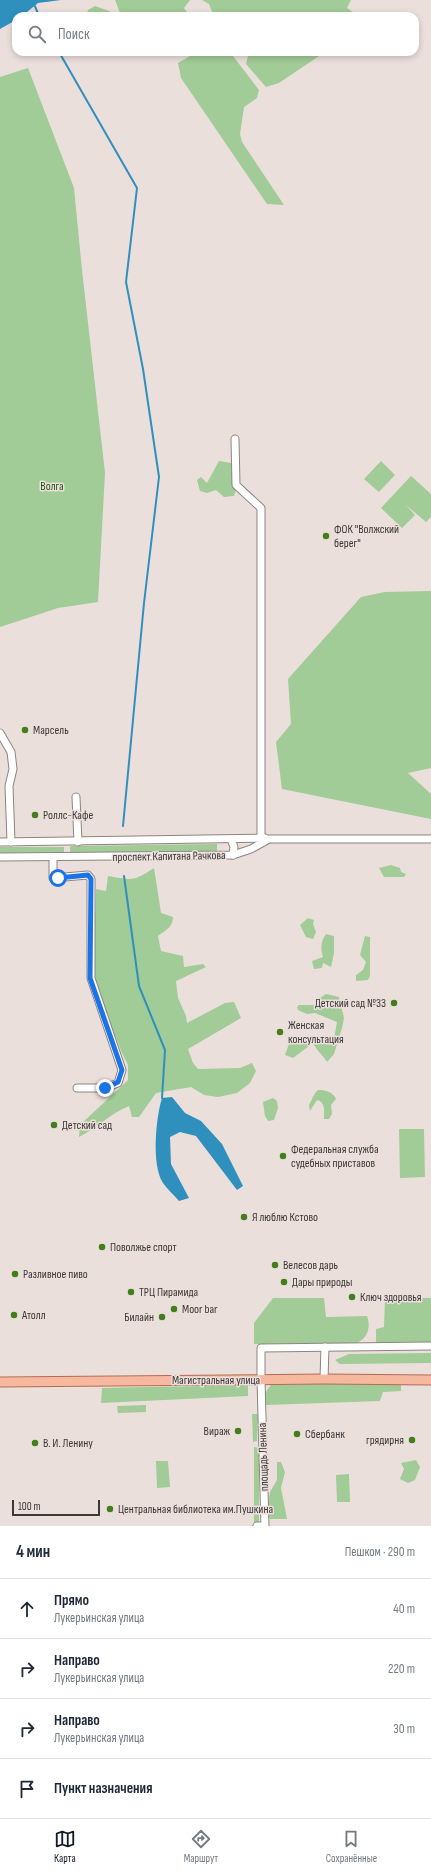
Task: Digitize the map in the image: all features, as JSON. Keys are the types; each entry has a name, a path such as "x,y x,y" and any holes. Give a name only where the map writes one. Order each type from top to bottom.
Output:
{"main road":[{"name":"Магистральная улица","path":"0,1382 324,1379 431,1380"}],"street":[{"path":"0,842 265,838 261,508 236,485 235,439"},
{"path":"0,733 11,752 12,757 13,769 9,786 11,842"},
{"path":"76,797 78,842"},
{"name":"проспект Капитана Рачкова","path":"0,857 233,855 251,849 265,838 431,839"},
{"path":"231,839 234,848 233,855"},
{"path":"53,857 53,878 88,875 91,879 90,978 122,1070 118,1082 105,1088 78,1088"},
{"path":"324,1379 325,1347 431,1346"},
{"name":"площадь Ленина","path":"257,1526 265,1526 261,1348 325,1347"}],"green space":[{"path":"115,0 190,0 184,8 187,12 120,12"},
{"path":"202,0 351,0 347,8 353,12 212,12 209,4"},
{"path":"95,6 110,12 87,12"},
{"path":"190,56 233,56 259,90 257,98 244,107 240,134 242,142 284,205 267,204 181,78 178,63"},
{"path":"248,56 319,56 279,83 266,87 246,64"},
{"name":"Волга","path":"28,68 74,188 105,473 98,602 58,608 0,627 0,77"},
{"path":"219,461 231,463 238,477 232,482 238,484 234,496 224,497 216,490 207,493 200,491 197,480 201,477 207,483"},
{"path":"381,461 395,475 379,492 364,479"},
{"path":"411,476 431,494 431,517 426,522 406,505 415,515 402,528 381,508"},
{"path":"431,591 431,768 408,773 431,794 431,819 282,789 276,742 291,724 288,679 361,597 385,592"},
{"path":"217,844 217,851 70,853 70,846"},
{"path":"0,847 64,847 64,852 0,853"},
{"path":"391,865 400,868 401,872 406,874 404,877 384,877 379,868"},
{"path":"154,868 161,913 173,917 170,926 158,936 161,951 183,956 184,967 203,964 206,967 176,981 178,998 186,1016 187,1023 225,1003 234,1002 241,1018 188,1049 193,1063 198,1069 240,1068 252,1063 256,1071 250,1083 237,1093 218,1097 204,1095 191,1087 156,1093 139,1117 132,1117 129,1106 79,1137 80,1125 128,1080 128,1065 93,980 96,889 106,891 108,876 132,879 141,876"},
{"path":"308,918 314,920 313,924 316,932 313,939 306,937 300,925"},
{"path":"326,934 334,936 334,953 331,967 323,963 322,968 314,969 312,961 323,957 322,945"},
{"path":"365,936 370,937 370,976 368,980 356,981 356,975 363,970 366,962 360,955"},
{"path":"326,994 339,997 344,1018 334,1054 327,1062 311,1039 334,1039 337,1022 315,1013 307,1014 298,1010 297,1007 299,1005 319,1005 320,998"},
{"path":"307,1039 309,1046 293,1058 285,1055 290,1041"},
{"path":"318,1090 329,1092 336,1099 331,1105 332,1114 329,1119 324,1119 324,1108 320,1101 317,1100 310,1111 309,1105"},
{"path":"273,1098 277,1101 278,1108 274,1120 268,1121 265,1116 263,1102"},
{"path":"399,1129 424,1129 425,1177 400,1178"},
{"path":"273,1298 324,1298 326,1317 367,1316 369,1324 368,1332 361,1341 357,1343 254,1344 254,1323"},
{"path":"431,1298 431,1343 376,1343 376,1329 384,1327 385,1299"},
{"path":"431,1353 431,1363 340,1364 335,1360 349,1354"},
{"path":"390,1382 401,1384 401,1391 383,1392 380,1401 266,1405 265,1393 271,1385"},
{"path":"248,1385 248,1396 101,1403 102,1388"},
{"path":"146,1405 146,1412 118,1413 117,1406"},
{"path":"252,1414 258,1414 257,1441 253,1442"},
{"path":"254,1447 259,1448 259,1521 254,1525"},
{"path":"416,1460 420,1467 415,1480 408,1483 400,1479 404,1469 401,1463"},
{"path":"156,1461 168,1461 170,1487 157,1488"},
{"path":"277,1462 281,1462 285,1472 281,1488 287,1519 270,1519 267,1512 270,1492 277,1480"},
{"path":"349,1474 350,1502 337,1502 336,1475"}],"water":[{"path":"0,0 61,0 38,3 27,12 12,12 12,22 0,29"},
{"path":"172,1097 185,1113 201,1121 222,1144 243,1186 237,1190 196,1136 180,1132 170,1137 171,1164 189,1198 179,1201 163,1183 159,1175 156,1153 158,1117 162,1098"}],"waterway":[{"path":"34,4 37,12"},
{"path":"61,56 137,188 126,282 143,369 159,477 144,603 123,826"},
{"path":"124,876 139,986 165,1050 162,1098"}],"place":[{"name":"ФОК \"Волжский берег\"","path":"326,536"},
{"name":"Марсель","path":"25,730"},
{"name":"Роллс-Кафе","path":"35,815"},
{"name":"Детский сад №33","path":"394,1003"},
{"name":"Женская консультация","path":"280,1032"},
{"name":"Детский сад","path":"54,1125"},
{"name":"Федеральная служба судебных приставов","path":"283,1156"},
{"name":"Я люблю Кстово","path":"244,1217"},
{"name":"Поволжье спорт","path":"102,1247"},
{"name":"Велесов дарь","path":"275,1265"},
{"name":"Разливное пиво","path":"15,1274"},
{"name":"Дары природы","path":"284,1282"},
{"name":"ТРЦ Пирамида","path":"131,1292"},
{"name":"Ключ здоровья","path":"352,1297"},
{"name":"Moor bar","path":"174,1309"},
{"name":"Атолл","path":"14,1315"},
{"name":"Билайн","path":"162,1317"},
{"name":"Вираж","path":"238,1431"},
{"name":"Сбербанк","path":"297,1434"},
{"name":"грядирня","path":"412,1440"},
{"name":"В. И. Ленину","path":"35,1443"},
{"name":"Центральная библиотека им.Пушкина","path":"110,1509"}],"route":[{"path":"58,878 88,875 91,879 90,978 122,1070 118,1082 105,1088"}]}
